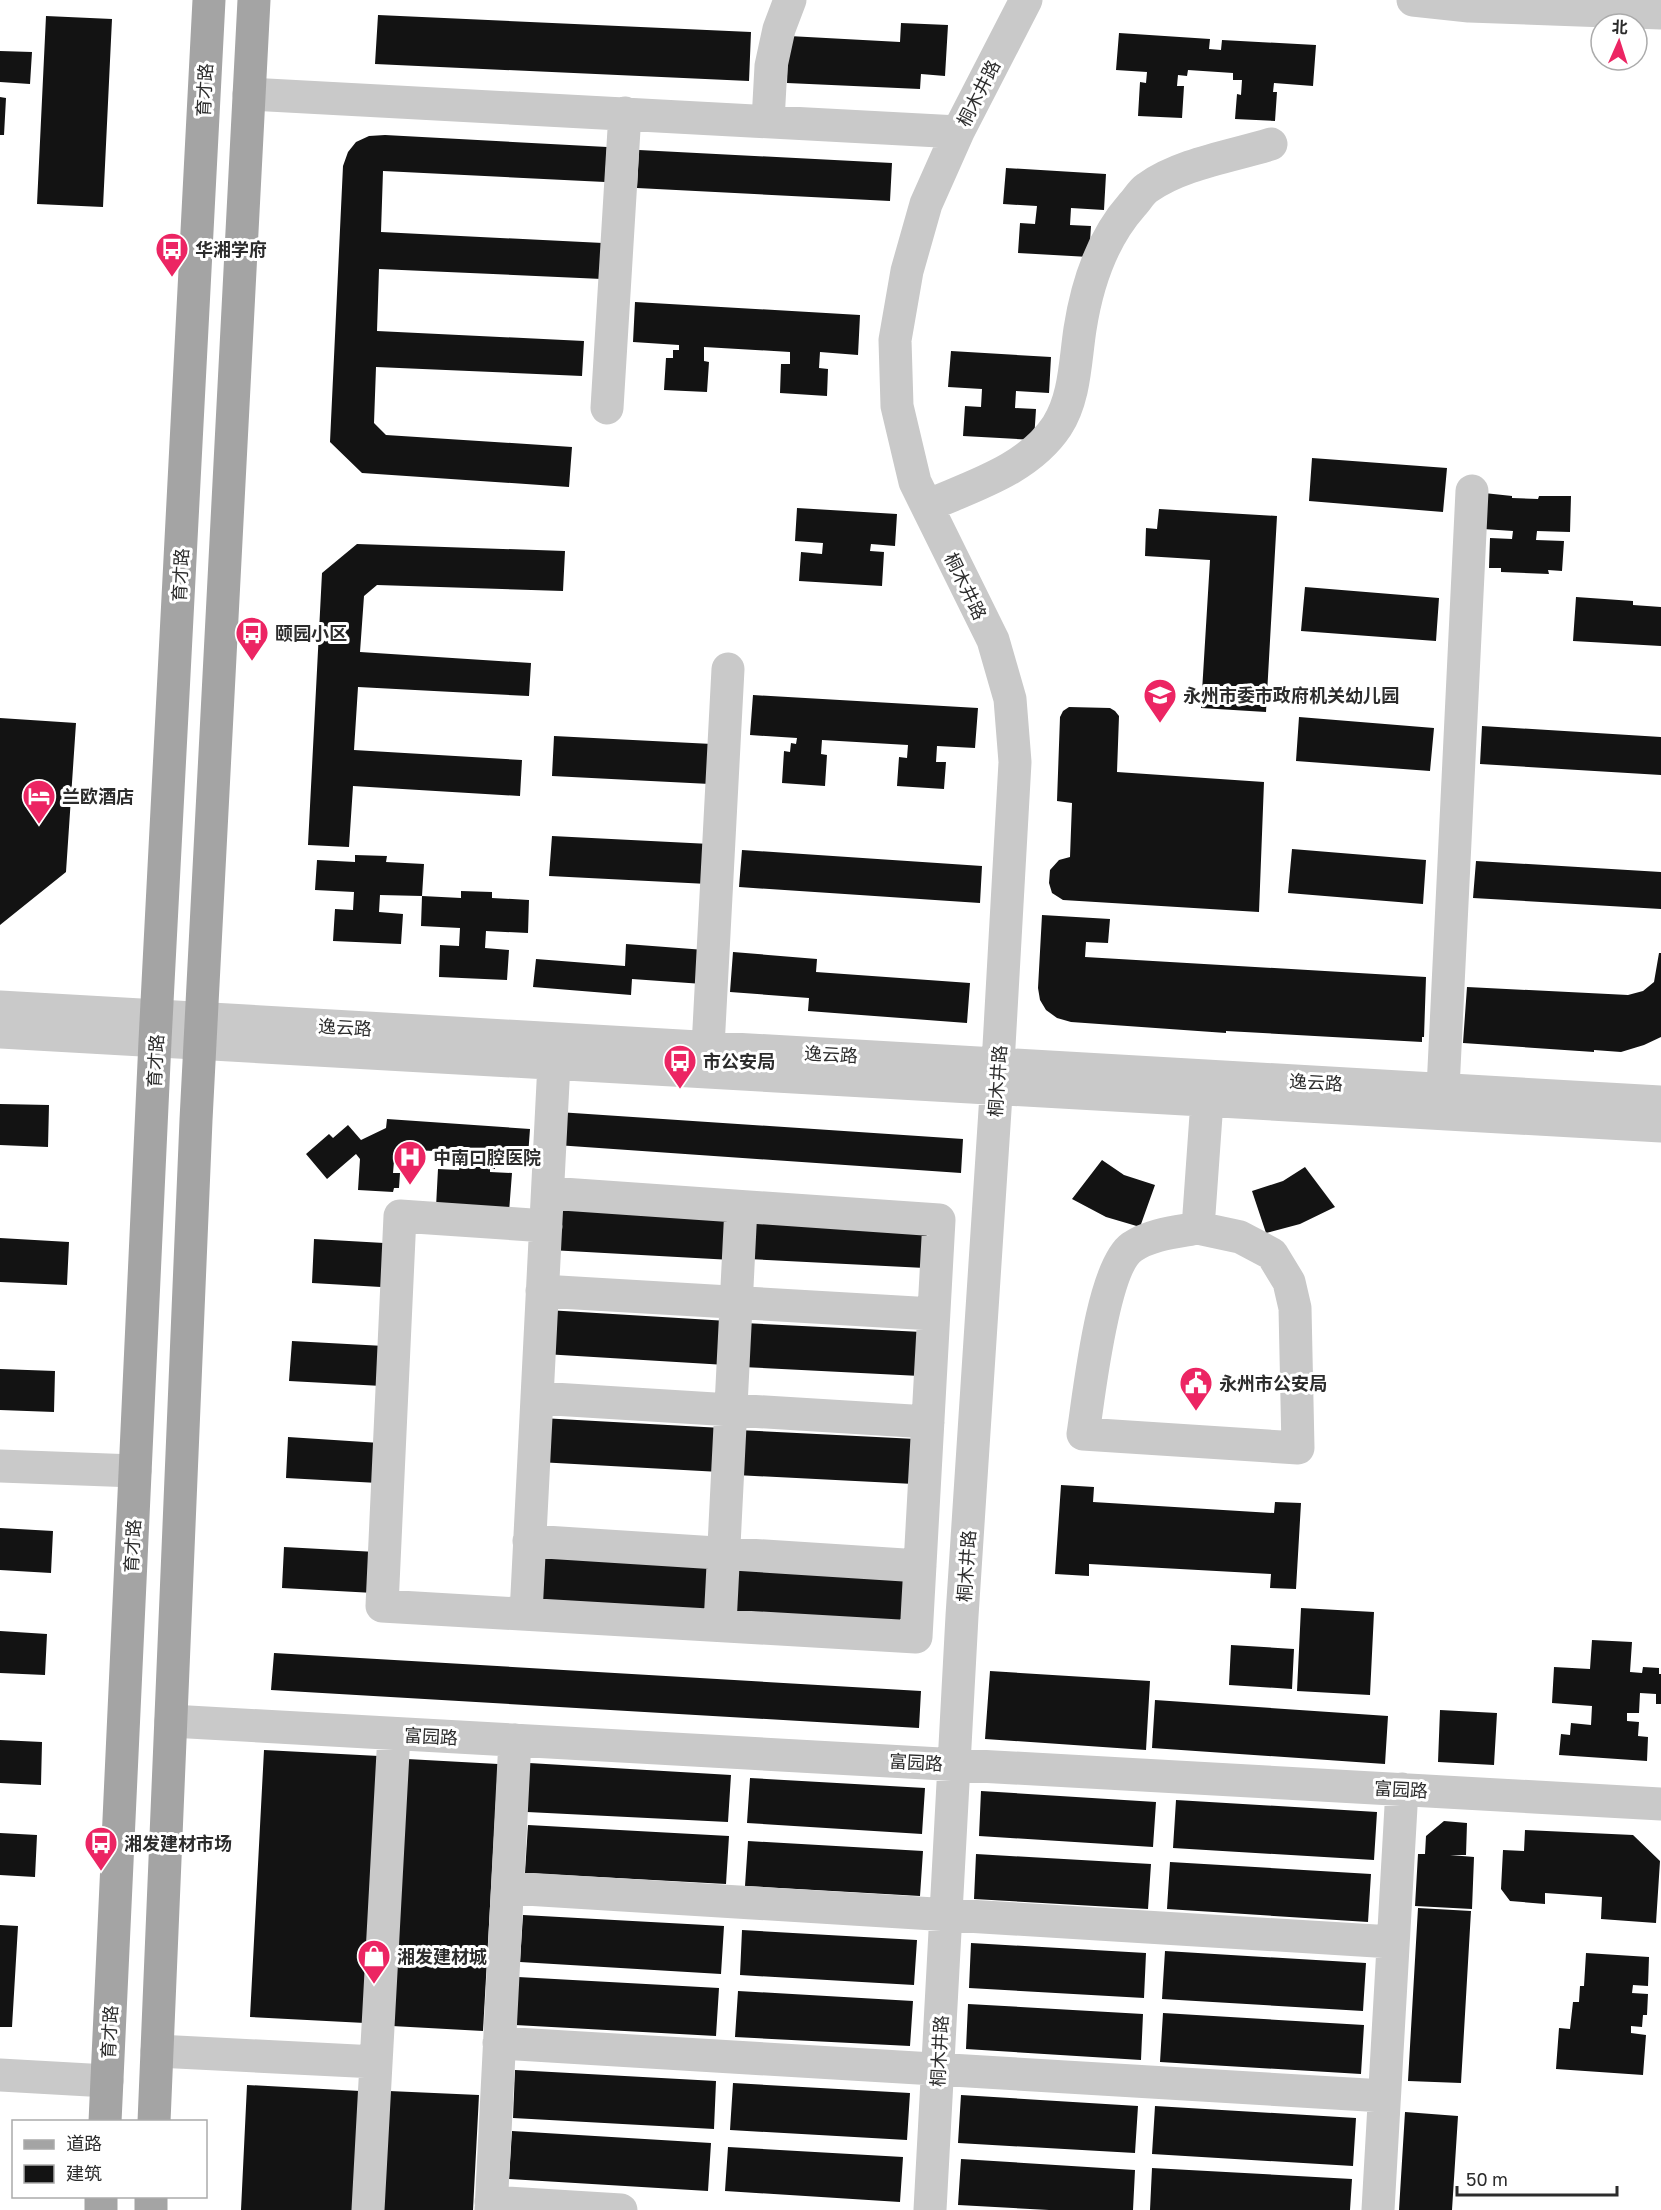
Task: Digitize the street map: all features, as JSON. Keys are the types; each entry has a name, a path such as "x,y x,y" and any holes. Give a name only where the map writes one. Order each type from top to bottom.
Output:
{"main road":[{"name":"育才路","path":"105,2120 156,1028 209,0"},
{"path":"154,2120 192,1195 254,0"},
{"path":"165,862 209,865"},
{"path":"148,1192 192,1195"}],"street":[{"path":"768,121 771,66 779,28 789,0"},
{"name":"桐木井路","path":"930,2210 954,1764 1015,762 1010,699 993,640 915,482 897,406 895,340 907,271 926,204 958,132 1026,0"},
{"path":"1413,0 1469,6 1661,13"},
{"path":"249,94 958,132"},
{"path":"607,408 625,113"},
{"path":"927,506 1004,472 1035,451 1057,426 1072,391 1083,308 1096,263 1117,223 1146,189 1184,170 1271,144"},
{"path":"1443,1089 1472,491"},
{"path":"708,1047 728,669"},
{"name":"逸云路","path":"0,1007 156,1028 554,1063 1443,1089 1661,1102"},
{"name":"逸云路","path":"0,1032 156,1028"},
{"name":"逸云路","path":"200,1031 708,1047 997,1076 1207,1101 1661,1126"},
{"path":"525,1614 554,1063"},
{"path":"1198,1228 1207,1101"},
{"path":"546,1226 400,1216 382,1606 916,1637 939,1220 548,1193"},
{"path":"720,1625 741,1207"},
{"path":"1198,1228 1240,1237 1272,1254 1289,1282 1295,1308 1298,1448 1083,1434 1105,1300 1114,1271 1130,1248 1160,1235 1198,1228"},
{"path":"542,1291 933,1314"},
{"path":"537,1398 928,1422"},
{"path":"0,1466 135,1471"},
{"path":"529,1540 920,1566"},
{"name":"富园路","path":"171,1721 1661,1804"},
{"path":"369,2210 394,1734"},
{"path":"515,1740 491,2206 621,2210"},
{"path":"1378,2210 1402,1789"},
{"path":"508,1888 1392,1942"},
{"path":"500,2043 1384,2096"},
{"path":"157,2051 376,2062"},
{"path":"0,2075 107,2081"}],"building":[{"path":"378,15 751,32 749,81 375,64"},
{"path":"46,16 112,19 103,207 37,204"},
{"path":"901,23 948,25 945,76 921,74 920,89 787,83 789,36 900,42"},
{"path":"1119,33 1210,39 1209,49 1221,50 1222,40 1316,45 1313,86 1274,83 1273,92 1277,92 1275,121 1235,119 1237,94 1241,95 1242,80 1233,80 1233,73 1188,70 1187,76 1178,75 1177,86 1184,86 1182,118 1138,116 1140,82 1146,83 1147,72 1116,70"},
{"path":"0,51 32,52 30,84 0,82"},
{"path":"0,97 6,98 4,135 0,135"},
{"path":"369,136 607,147 605,182 383,171 381,232 603,243 602,279 379,269 377,331 584,341 582,376 376,367 374,423 386,435 572,447 569,487 362,473 330,442 343,166 348,152 356,142"},
{"path":"639,150 892,163 890,201 637,188"},
{"path":"1006,168 1106,174 1104,210 1071,208 1070,225 1091,226 1089,257 1018,253 1020,223 1035,224 1037,206 1003,204"},
{"path":"635,302 860,315 858,355 820,352 819,368 828,369 827,396 780,393 781,364 790,364 790,352 704,347 704,361 709,362 707,392 664,390 666,358 673,358 673,350 679,350 679,345 633,342"},
{"path":"951,351 1051,357 1049,393 1016,391 1015,408 1036,409 1034,440 963,436 965,406 981,407 982,389 948,387"},
{"path":"1312,458 1447,468 1443,512 1309,501"},
{"path":"1484,493 1512,496 1512,498 1538,499 1539,496 1571,496 1570,532 1537,531 1536,540 1564,541 1562,571 1548,570 1549,574 1501,572 1501,568 1489,568 1490,538 1512,539 1513,531 1483,529"},
{"path":"797,508 897,514 895,546 871,544 870,551 884,552 882,586 799,581 801,552 822,554 823,543 795,541"},
{"path":"1159,509 1277,516 1266,712 1201,708 1210,560 1145,556 1146,528 1157,529"},
{"path":"357,544 565,551 563,591 377,585 364,596 360,652 531,663 529,696 358,687 354,750 522,760 520,796 353,786 349,847 308,845 322,573"},
{"path":"1305,587 1439,598 1436,641 1301,631"},
{"path":"1576,597 1633,601 1633,605 1661,607 1661,646 1573,641"},
{"path":"753,695 978,708 975,748 937,746 936,762 946,762 944,789 897,786 899,757 907,758 908,745 822,740 821,754 827,755 825,786 782,783 784,751 790,752 791,743 796,744 797,738 750,735"},
{"path":"1069,707 1110,708 1119,716 1117,772 1264,782 1259,912 1063,900 1052,893 1049,883 1050,870 1059,860 1070,857 1072,803 1057,801 1060,717"},
{"path":"1299,717 1434,728 1430,771 1296,761"},
{"name":"兰欧酒店","path":"0,718 76,723 66,872 0,925"},
{"path":"1482,726 1661,737 1661,775 1480,764"},
{"path":"554,736 712,744 710,784 552,776"},
{"path":"552,836 710,844 708,884 549,876"},
{"path":"1292,849 1426,860 1423,904 1288,893"},
{"path":"742,850 982,866 980,903 739,887"},
{"path":"355,855 387,856 386,862 424,864 422,896 380,895 379,912 403,914 401,944 333,941 335,909 353,910 354,892 315,890 317,860 355,862"},
{"path":"1476,861 1661,872 1661,909 1473,898"},
{"path":"461,891 492,892 492,898 529,900 528,933 486,931 485,948 509,950 507,980 439,977 440,945 459,946 460,928 421,926 422,896 461,898"},
{"path":"1042,915 1110,919 1108,943 1086,942 1085,957 1426,977 1424,1037 1422,1037 1422,1042 1226,1031 1226,1033 1071,1022 1057,1018 1046,1010 1040,1000 1038,988"},
{"path":"626,944 705,950 703,984 632,979 631,995 533,987 536,959 625,966"},
{"path":"733,952 817,959 816,972 970,983 967,1023 808,1011 809,998 730,992"},
{"path":"1659,953 1661,953 1661,1037 1644,1045 1621,1052 1594,1050 1594,1052 1463,1043 1467,987 1628,995 1643,991 1654,982"},
{"path":"0,1104 49,1105 48,1147 0,1145"},
{"path":"558,1112 963,1139 961,1173 556,1145"},
{"path":"387,1119 530,1129 528,1156 503,1154 502,1160 495,1160 495,1169 490,1169 490,1172 512,1173 509,1212 436,1207 438,1169 459,1170 459,1163 463,1163 463,1161 452,1160 453,1152 395,1149 393,1173 400,1173 399,1188 394,1188 393,1192 358,1190 360,1159 356,1154 327,1179 306,1154 329,1134 333,1138 348,1125 361,1140 386,1128"},
{"path":"1102,1160 1124,1175 1155,1185 1140,1227 1106,1217 1072,1199"},
{"path":"1305,1167 1335,1207 1300,1224 1266,1233 1252,1191 1283,1181"},
{"path":"553,1206 734,1217 732,1260 550,1250"},
{"path":"751,1220 927,1230 925,1268 749,1259"},
{"path":"0,1238 69,1242 67,1285 0,1282"},
{"path":"314,1239 384,1243 381,1287 312,1283"},
{"path":"547,1310 728,1321 726,1365 544,1354"},
{"path":"744,1323 922,1332 920,1376 742,1367"},
{"path":"292,1341 384,1346 382,1386 289,1381"},
{"path":"0,1369 55,1371 54,1412 0,1410"},
{"path":"541,1418 722,1428 720,1472 538,1462"},
{"path":"738,1430 916,1439 914,1484 736,1475"},
{"path":"288,1437 380,1443 378,1483 286,1478"},
{"path":"1061,1485 1094,1487 1093,1502 1274,1513 1275,1502 1301,1503 1296,1589 1270,1588 1271,1574 1089,1564 1089,1576 1055,1574"},
{"path":"0,1528 53,1531 51,1573 0,1570"},
{"path":"284,1547 376,1552 374,1593 282,1588"},
{"path":"535,1556 716,1567 714,1610 532,1600"},
{"path":"732,1568 910,1577 908,1622 730,1613"},
{"path":"1301,1608 1374,1612 1370,1695 1297,1691"},
{"path":"0,1631 47,1634 45,1675 0,1673"},
{"path":"1592,1640 1632,1642 1630,1672 1642,1673 1643,1667 1659,1668 1661,1704 1656,1704 1656,1694 1640,1693 1639,1713 1627,1713 1627,1721 1639,1722 1638,1736 1648,1737 1647,1761 1559,1755 1561,1734 1570,1735 1571,1723 1591,1725 1592,1706 1552,1703 1554,1667 1590,1669"},
{"path":"1231,1645 1294,1649 1292,1689 1229,1685"},
{"path":"274,1653 921,1691 919,1728 271,1690"},
{"path":"990,1671 1150,1681 1146,1750 985,1739"},
{"path":"1155,1700 1388,1716 1385,1764 1152,1748"},
{"path":"1440,1710 1497,1713 1494,1765 1438,1762"},
{"path":"0,1740 42,1742 41,1785 0,1783"},
{"path":"264,1750 379,1756 365,2023 250,2017"},
{"path":"407,1759 498,1764 483,2031 392,2026"},
{"path":"529,1763 731,1775 728,1822 527,1812"},
{"path":"750,1778 925,1788 922,1834 747,1823"},
{"path":"981,1791 1156,1802 1153,1847 979,1836"},
{"path":"1176,1800 1377,1812 1374,1860 1173,1848"},
{"path":"1444,1821 1467,1823 1466,1855 1450,1855 1474,1857 1472,1909 1415,1906 1418,1854 1425,1854 1426,1836"},
{"path":"528,1825 729,1836 726,1884 525,1873"},
{"path":"1525,1830 1633,1835 1660,1861 1656,1923 1601,1919 1602,1897 1545,1893 1545,1904 1510,1901 1501,1889 1503,1850 1524,1851"},
{"path":"0,1833 37,1835 35,1877 0,1875"},
{"path":"748,1841 923,1851 920,1896 745,1886"},
{"path":"976,1854 1151,1864 1148,1909 974,1899"},
{"path":"1170,1862 1371,1874 1368,1922 1167,1909"},
{"path":"1418,1908 1471,1911 1461,2083 1408,2081"},
{"path":"523,1915 724,1926 721,1974 520,1962"},
{"path":"0,1925 18,1926 12,2027 0,2027"},
{"path":"742,1930 917,1940 914,1985 740,1975"},
{"path":"971,1943 1146,1953 1144,1998 969,1988"},
{"path":"1165,1951 1366,1963 1363,2011 1162,1999"},
{"path":"1586,1953 1649,1957 1648,1986 1633,1985 1632,1993 1648,1994 1647,2015 1643,2015 1642,2027 1631,2026 1631,2033 1646,2035 1643,2075 1556,2069 1559,2028 1570,2029 1573,2002 1579,2002 1580,1986 1584,1986"},
{"path":"518,1977 719,1988 716,2036 515,2025"},
{"path":"738,1991 913,2001 910,2046 735,2037"},
{"path":"968,2004 1143,2014 1141,2060 966,2049"},
{"path":"1163,2013 1364,2025 1361,2074 1160,2062"},
{"path":"515,2070 716,2081 714,2129 513,2118"},
{"path":"733,2083 910,2093 907,2140 730,2130"},
{"path":"247,2085 360,2091 354,2210 241,2210"},
{"path":"389,2091 479,2095 473,2210 383,2210"},
{"path":"961,2095 1138,2106 1135,2153 958,2143"},
{"path":"1155,2106 1356,2118 1353,2166 1152,2154"},
{"path":"1405,2112 1458,2116 1452,2210 1399,2210"},
{"path":"512,2131 711,2143 708,2191 509,2179"},
{"path":"728,2147 903,2157 900,2202 725,2191"},
{"path":"961,2159 1135,2170 1133,2210 1049,2210 958,2205"},
{"path":"1152,2168 1352,2179 1350,2210 1150,2210"}],"place":[{"name":"华湘学府","path":"172,278"},
{"name":"颐园小区","path":"252,662"},
{"name":"永州市委市政府机关幼儿园","path":"1160,724"},
{"name":"兰欧酒店","path":"39,825"},
{"name":"市公安局","path":"680,1090"},
{"name":"中南口腔医院","path":"410,1186"},
{"name":"永州市公安局","path":"1196,1412"},
{"name":"湘发建材市场","path":"101,1872"},
{"name":"湘发建材城","path":"374,1985"}]}
